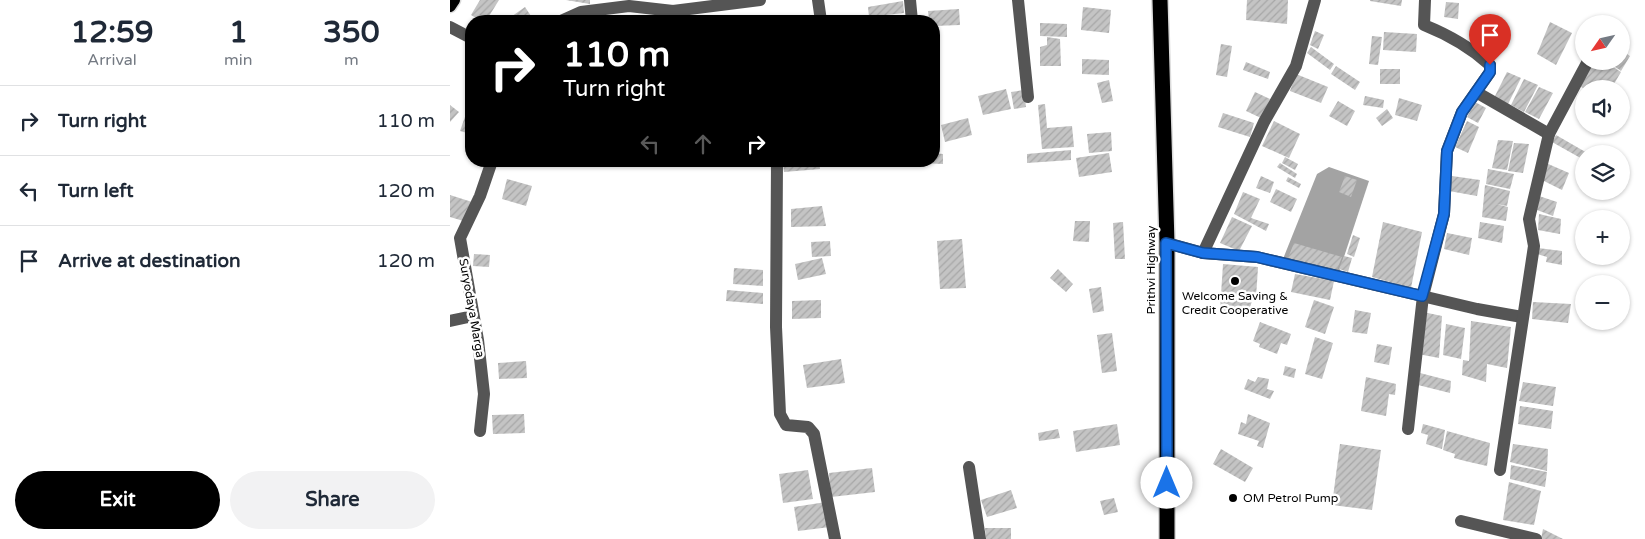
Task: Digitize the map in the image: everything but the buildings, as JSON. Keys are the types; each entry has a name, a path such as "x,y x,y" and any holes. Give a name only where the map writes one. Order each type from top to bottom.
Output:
{"highway":[{"name":"Prithvi Highway","path":"1160,0 1166,243 1167,539"}],"main road":[{"path":"450,6 454,0"}],"street":[{"path":"574,15 581,12 629,6 673,6 760,0"},
{"path":"818,0 820,15"},
{"path":"910,0 911,15"},
{"path":"1018,0 1028,97"},
{"path":"1203,253 1264,122 1296,66 1315,0"},
{"path":"1408,429 1422,296 1444,214 1447,151 1462,112 1490,72 1490,65 1475,52 1449,35 1424,25 1425,0"},
{"path":"450,27 465,35"},
{"path":"1500,470 1534,246 1529,219 1549,134 1583,70"},
{"path":"1476,92 1549,134"},
{"name":"Suryodaya Marga","path":"480,431 484,394 474,316 460,238 480,196 490,167"},
{"path":"777,167 776,328 780,414 786,425 808,427 814,434 835,539"},
{"path":"1166,243 1203,253 1257,257 1422,296 1522,317"},
{"path":"450,321 474,316"},
{"path":"969,467 980,539"},
{"path":"1461,520 1536,539"}],"shaded area":[{"path":"1329,167 1369,181 1338,275 1283,259 1317,174"}],"place":[{"name":"Welcome Saving & Credit Cooperative","path":"1235,281"},
{"name":"OM Petrol Pump","path":"1233,498"}],"route":[{"path":"1167,483 1166,243 1203,253 1257,257 1422,296 1444,214 1447,151 1462,112 1490,72 1490,65"}]}
